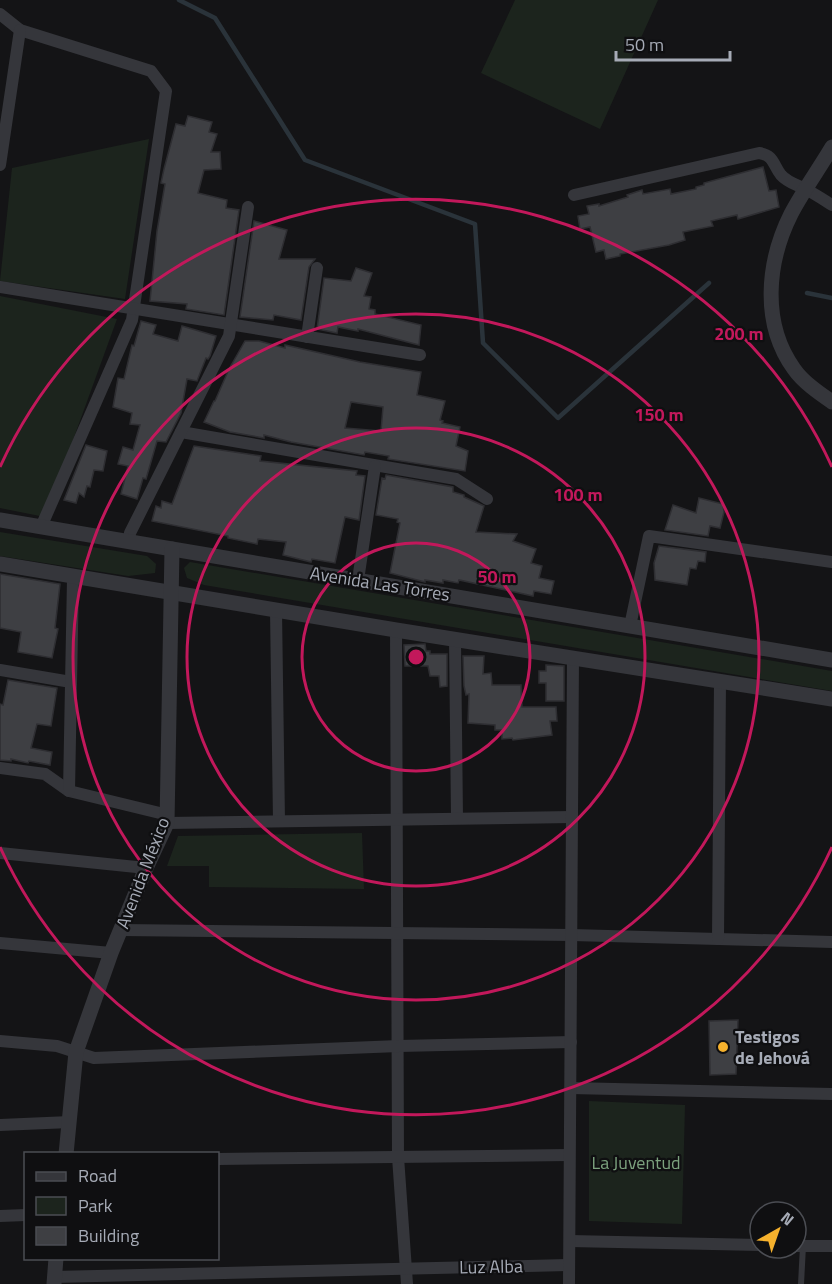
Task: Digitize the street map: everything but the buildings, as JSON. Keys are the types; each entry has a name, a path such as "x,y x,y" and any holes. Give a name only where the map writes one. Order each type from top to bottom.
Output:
{"street":[{"path":"0,14 20,30 151,71 166,91 132,320 40,527"},
{"path":"0,165 20,30"},
{"path":"832,147 792,214 782,236 771,281 770,303 777,337 794,369 818,393 832,402"},
{"path":"574,195 759,153 766,154 773,159 780,174 789,182 832,205"},
{"path":"129,542 130,533 229,336 248,207"},
{"path":"307,337 317,268"},
{"path":"0,287 420,355"},
{"path":"181,432 456,479 487,499"},
{"path":"358,580 375,466"},
{"name":"Avenida Las Torres","path":"0,520 832,660"},
{"path":"630,626 648,536 832,562"},
{"name":"Avenida México","path":"66,1152 76,1052 111,953 167,819 172,549"},
{"path":"0,564 73,578 832,699"},
{"path":"69,791 73,578"},
{"path":"276,610 279,821"},
{"path":"396,630 398,1157 407,1284"},
{"path":"455,639 457,818"},
{"path":"569,1284 573,658"},
{"path":"0,670 71,682"},
{"path":"718,939 720,681"},
{"path":"0,768 45,774 69,791 167,819 279,821 573,817"},
{"path":"0,853 146,868"},
{"path":"121,930 572,935 832,942"},
{"path":"0,943 111,953"},
{"path":"0,1041 57,1046 94,1058 571,1042"},
{"path":"571,1088 832,1094"},
{"path":"0,1125 70,1122"},
{"path":"219,1158 570,1155"},
{"path":"0,1216 24,1215"},
{"path":"570,1241 748,1245"},
{"path":"808,1246 832,1246"},
{"path":"54,1280 56,1260"},
{"name":"Luz Alba","path":"54,1280 568,1265"}],"lane":[{"path":"800,1260 801,1284"}],"green space":[{"path":"515,0 658,0 600,129 481,73"},
{"path":"149,139 125,299 0,281 12,168"},
{"path":"0,296 117,319 45,517 0,508"},
{"path":"0,532 147,556 156,564 155,573 128,576 0,556"},
{"path":"190,562 832,671 832,691 204,585 187,578 184,568"},
{"path":"362,833 364,889 209,887 209,866 167,866 178,836"},
{"name":"La Juventud","path":"589,1101 685,1105 682,1224 589,1221"}],"waterway":[{"path":"179,0 215,18 305,160 475,224 483,343 558,418 709,283"},
{"path":"807,293 832,298"}],"place":[{"name":"Testigos de Jehová","path":"723,1047"}]}
